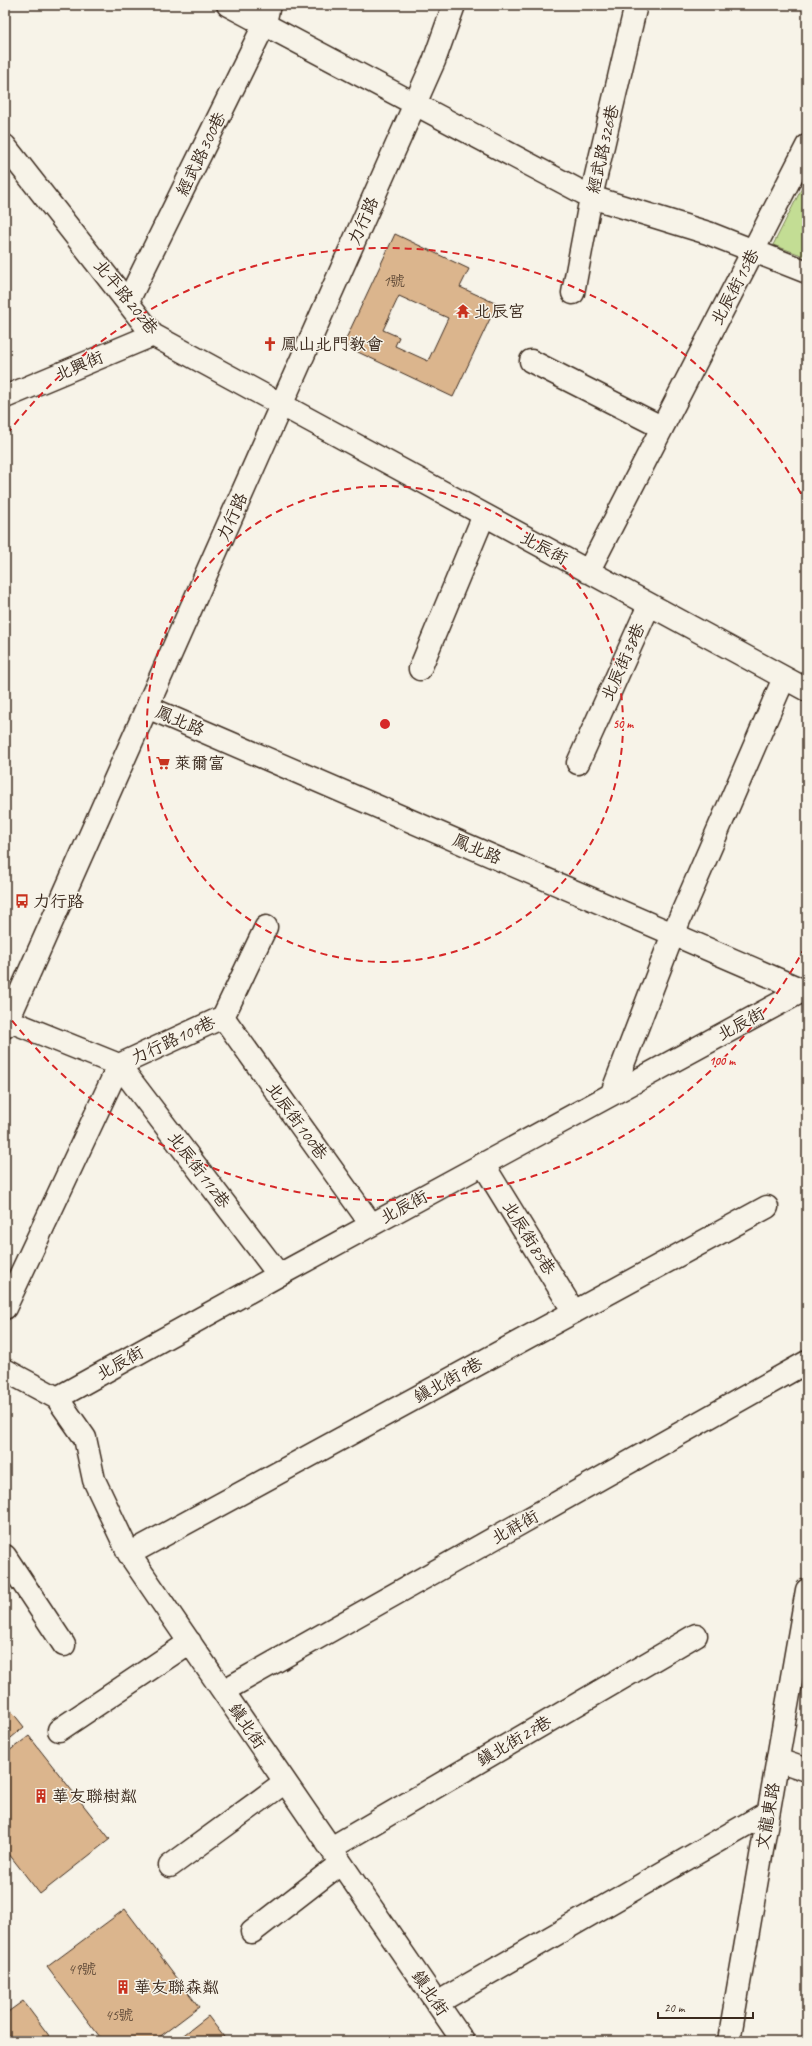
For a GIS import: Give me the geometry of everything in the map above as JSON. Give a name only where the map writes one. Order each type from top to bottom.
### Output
[{"type":"street","points":[[228,5],[267,14],[415,102],[591,197],[708,233],[807,272]]},
{"type":"street","name":"力行路","points":[[6,1022],[282,406],[434,61],[454,5]]},
{"type":"street","name":"經武路326巷","points":[[573,293],[591,197],[636,5]]},
{"type":"street","name":"經武路300巷","points":[[128,301],[267,14]]},
{"type":"street","name":"北平路202巷","points":[[5,146],[153,334],[282,406]]},
{"type":"street","name":"北辰街15巷","points":[[588,572],[661,427],[807,146]]},
{"type":"street","name":"北興街","points":[[5,397],[153,334]]},
{"type":"street","points":[[531,361],[661,427]]},
{"type":"street","name":"北辰街","points":[[282,406],[807,690]]},
{"type":"street","points":[[420,669],[484,515]]},
{"type":"street","name":"北辰街38巷","points":[[578,763],[649,605]]},
{"type":"street","points":[[612,1094],[673,934],[784,678]]},
{"type":"street","name":"鳳北路","points":[[147,707],[806,991]]},
{"type":"street","name":"力行路109巷","points":[[6,1022],[119,1065],[223,1017],[266,927]]},
{"type":"street","name":"北辰街","points":[[57,1398],[371,1224],[806,991]]},
{"type":"street","name":"北辰街100巷","points":[[223,1017],[371,1224]]},
{"type":"street","points":[[5,1308],[119,1065]]},
{"type":"street","name":"北辰街112巷","points":[[119,1065],[279,1275]]},
{"type":"street","name":"北辰街85巷","points":[[483,1164],[574,1312]]},
{"type":"street","name":"鎮北街9巷","points":[[129,1554],[766,1207]]},
{"type":"street","name":"北祥街","points":[[223,1691],[807,1362]]},
{"type":"street","points":[[5,1370],[57,1398]]},
{"type":"street","name":"鎮北街","points":[[57,1398],[85,1438],[94,1480],[129,1554],[463,2041]]},
{"type":"street","points":[[5,1556],[64,1645]]},
{"type":"street","name":"文龍東路","points":[[729,2041],[807,1590]]},
{"type":"street","name":"鎮北街27巷","points":[[252,1932],[336,1855],[696,1635]]},
{"type":"street","points":[[59,1730],[190,1642]]},
{"type":"street","points":[[778,1760],[807,1770]]},
{"type":"street","points":[[170,1866],[286,1782]]},
{"type":"street","points":[[437,2003],[768,1812]]},
{"type":"green space","points":[[807,178],[807,257],[773,245]]},
{"type":"building","name":"北辰宮","points":[[395,234],[469,269],[460,287],[497,304],[453,397],[343,345]],"holes":[[[399,296],[448,318],[428,361],[395,346],[399,337],[383,330]]]},
{"type":"building","points":[[5,1703],[24,1727],[5,1743]]},
{"type":"building","name":"華友聯樹粼","points":[[29,1736],[110,1839],[40,1894],[5,1849],[5,1754]]},
{"type":"building","name":"華友聯森粼","points":[[125,1909],[199,2007],[154,2041],[103,2041],[47,1967]]},
{"type":"building","points":[[23,2001],[53,2041],[5,2041],[5,2014]]},
{"type":"building","name":"華友聯森粼","points":[[208,2016],[227,2041],[176,2041]]},
{"type":"place","name":"北辰宮","points":[[463,311]]},
{"type":"place","name":"鳳山北門教會","points":[[270,344]]},
{"type":"place","name":"萊爾富","points":[[163,763]]},
{"type":"place","name":"力行路","points":[[22,901]]},
{"type":"place","name":"華友聯樹粼","points":[[41,1796]]},
{"type":"place","name":"華友聯森粼","points":[[123,1987]]}]
